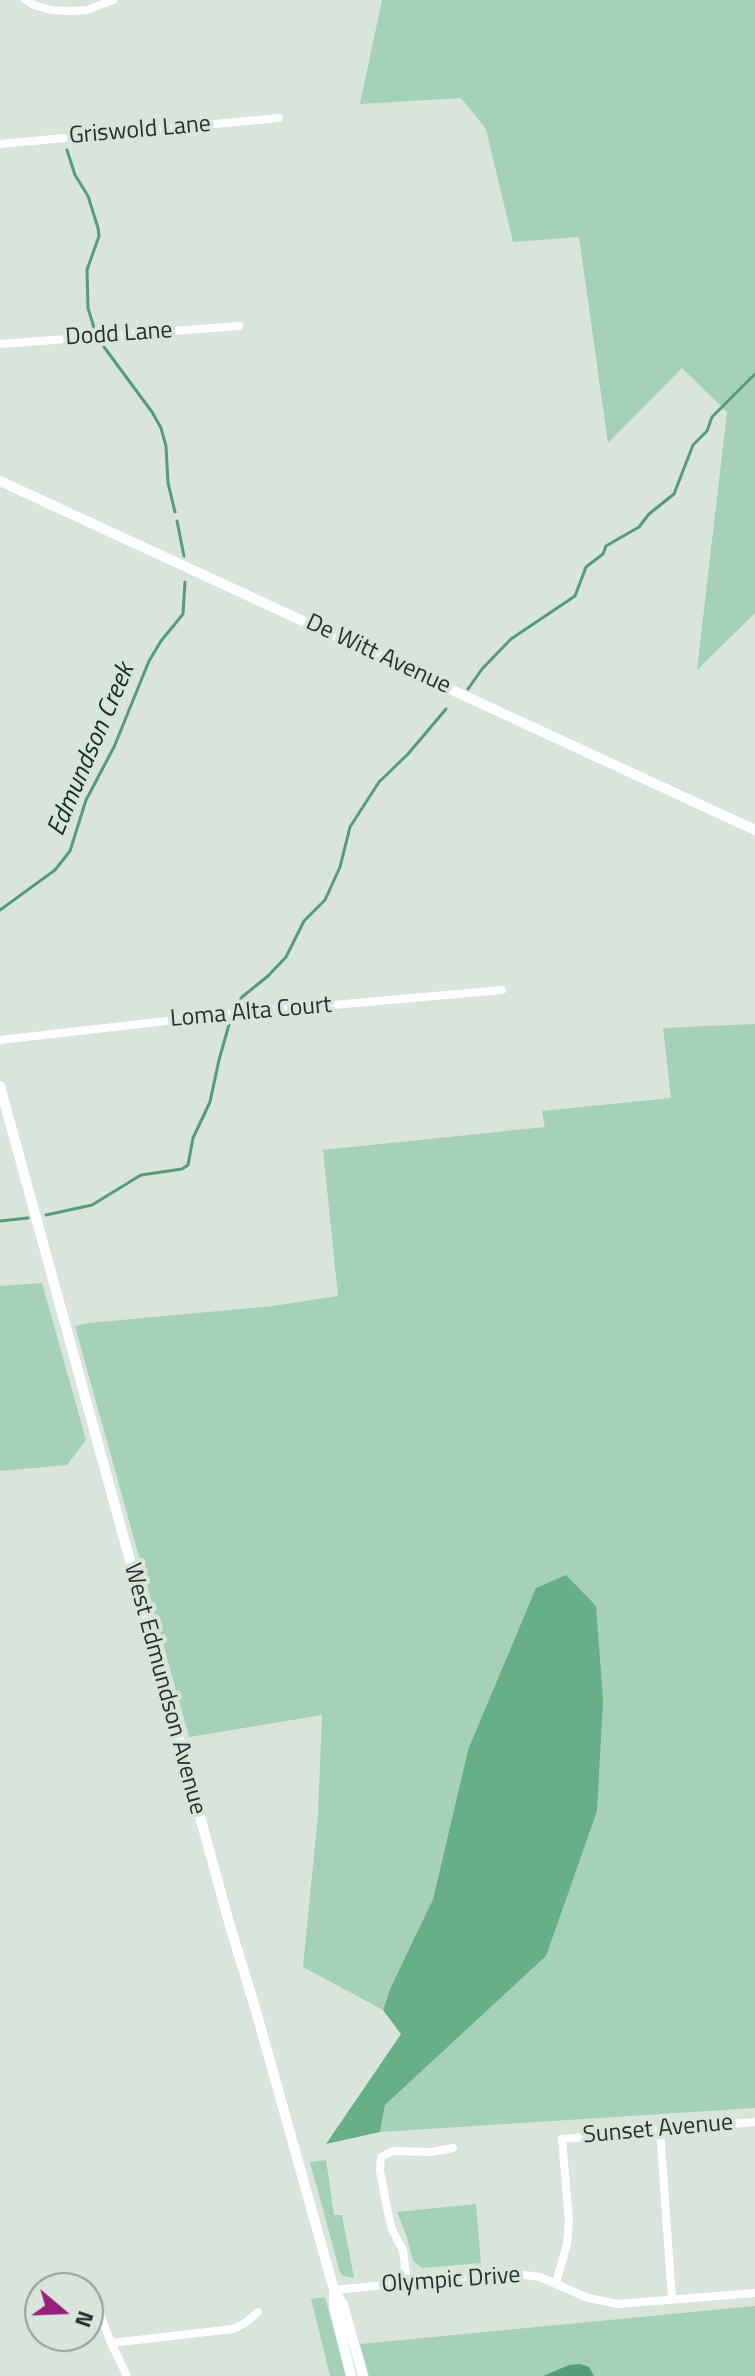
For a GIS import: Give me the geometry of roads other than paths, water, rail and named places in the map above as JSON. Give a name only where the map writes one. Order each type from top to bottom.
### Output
[{"type":"street","points":[[26,0],[51,10],[71,11],[87,10],[113,0]]},
{"type":"street","name":"Griswold Lane","points":[[0,144],[279,118]]},
{"type":"street","name":"Dodd Lane","points":[[0,344],[239,326]]},
{"type":"street","name":"De Witt Avenue","points":[[0,481],[755,830]]},
{"type":"street","name":"Loma Alta Court","points":[[0,1040],[210,1016],[502,990]]},
{"type":"street","name":"West Edmundson Avenue","points":[[0,1086],[213,1868],[334,2290],[343,2305],[363,2376]]},
{"type":"street","name":"Sunset Avenue","points":[[556,2283],[567,2244],[569,2222],[562,2139],[755,2122]]},
{"type":"street","points":[[660,2130],[672,2299]]},
{"type":"street","points":[[407,2282],[403,2250],[392,2230],[388,2213],[380,2171],[381,2157],[393,2151],[431,2152],[453,2148]]},
{"type":"street","name":"Olympic Drive","points":[[334,2290],[508,2273],[540,2277],[603,2302],[618,2304],[755,2293]]},
{"type":"street","name":"West Edmundson Avenue","points":[[334,2290],[334,2307],[351,2376]]},
{"type":"street","points":[[111,2343],[233,2329],[258,2312]]},
{"type":"street","points":[[104,2325],[127,2376]]},
{"type":"waterway","name":"Edmundson Creek","points":[[67,150],[75,175],[88,196],[98,228],[99,236],[87,270],[88,308],[95,331]]},
{"type":"waterway","name":"Edmundson Creek","points":[[104,347],[161,428],[175,512]]},
{"type":"waterway","points":[[468,689],[482,669],[511,639],[575,596],[586,567],[603,554],[606,546],[639,527],[649,514],[674,494],[693,445],[707,431],[712,417],[755,374]]},
{"type":"waterway","name":"Edmundson Creek","points":[[177,521],[184,556]]},
{"type":"waterway","name":"Edmundson Creek","points":[[0,910],[55,870],[70,851],[86,800],[114,747],[149,661],[183,614],[185,582]]},
{"type":"waterway","points":[[233,1010],[242,997],[286,957],[304,921],[325,900],[340,867],[350,827],[379,782],[408,754],[446,709]]},
{"type":"waterway","points":[[46,1215],[92,1205],[141,1175],[182,1169],[188,1165],[193,1138],[210,1102],[230,1021]]},
{"type":"waterway","points":[[0,1221],[28,1218]]}]
